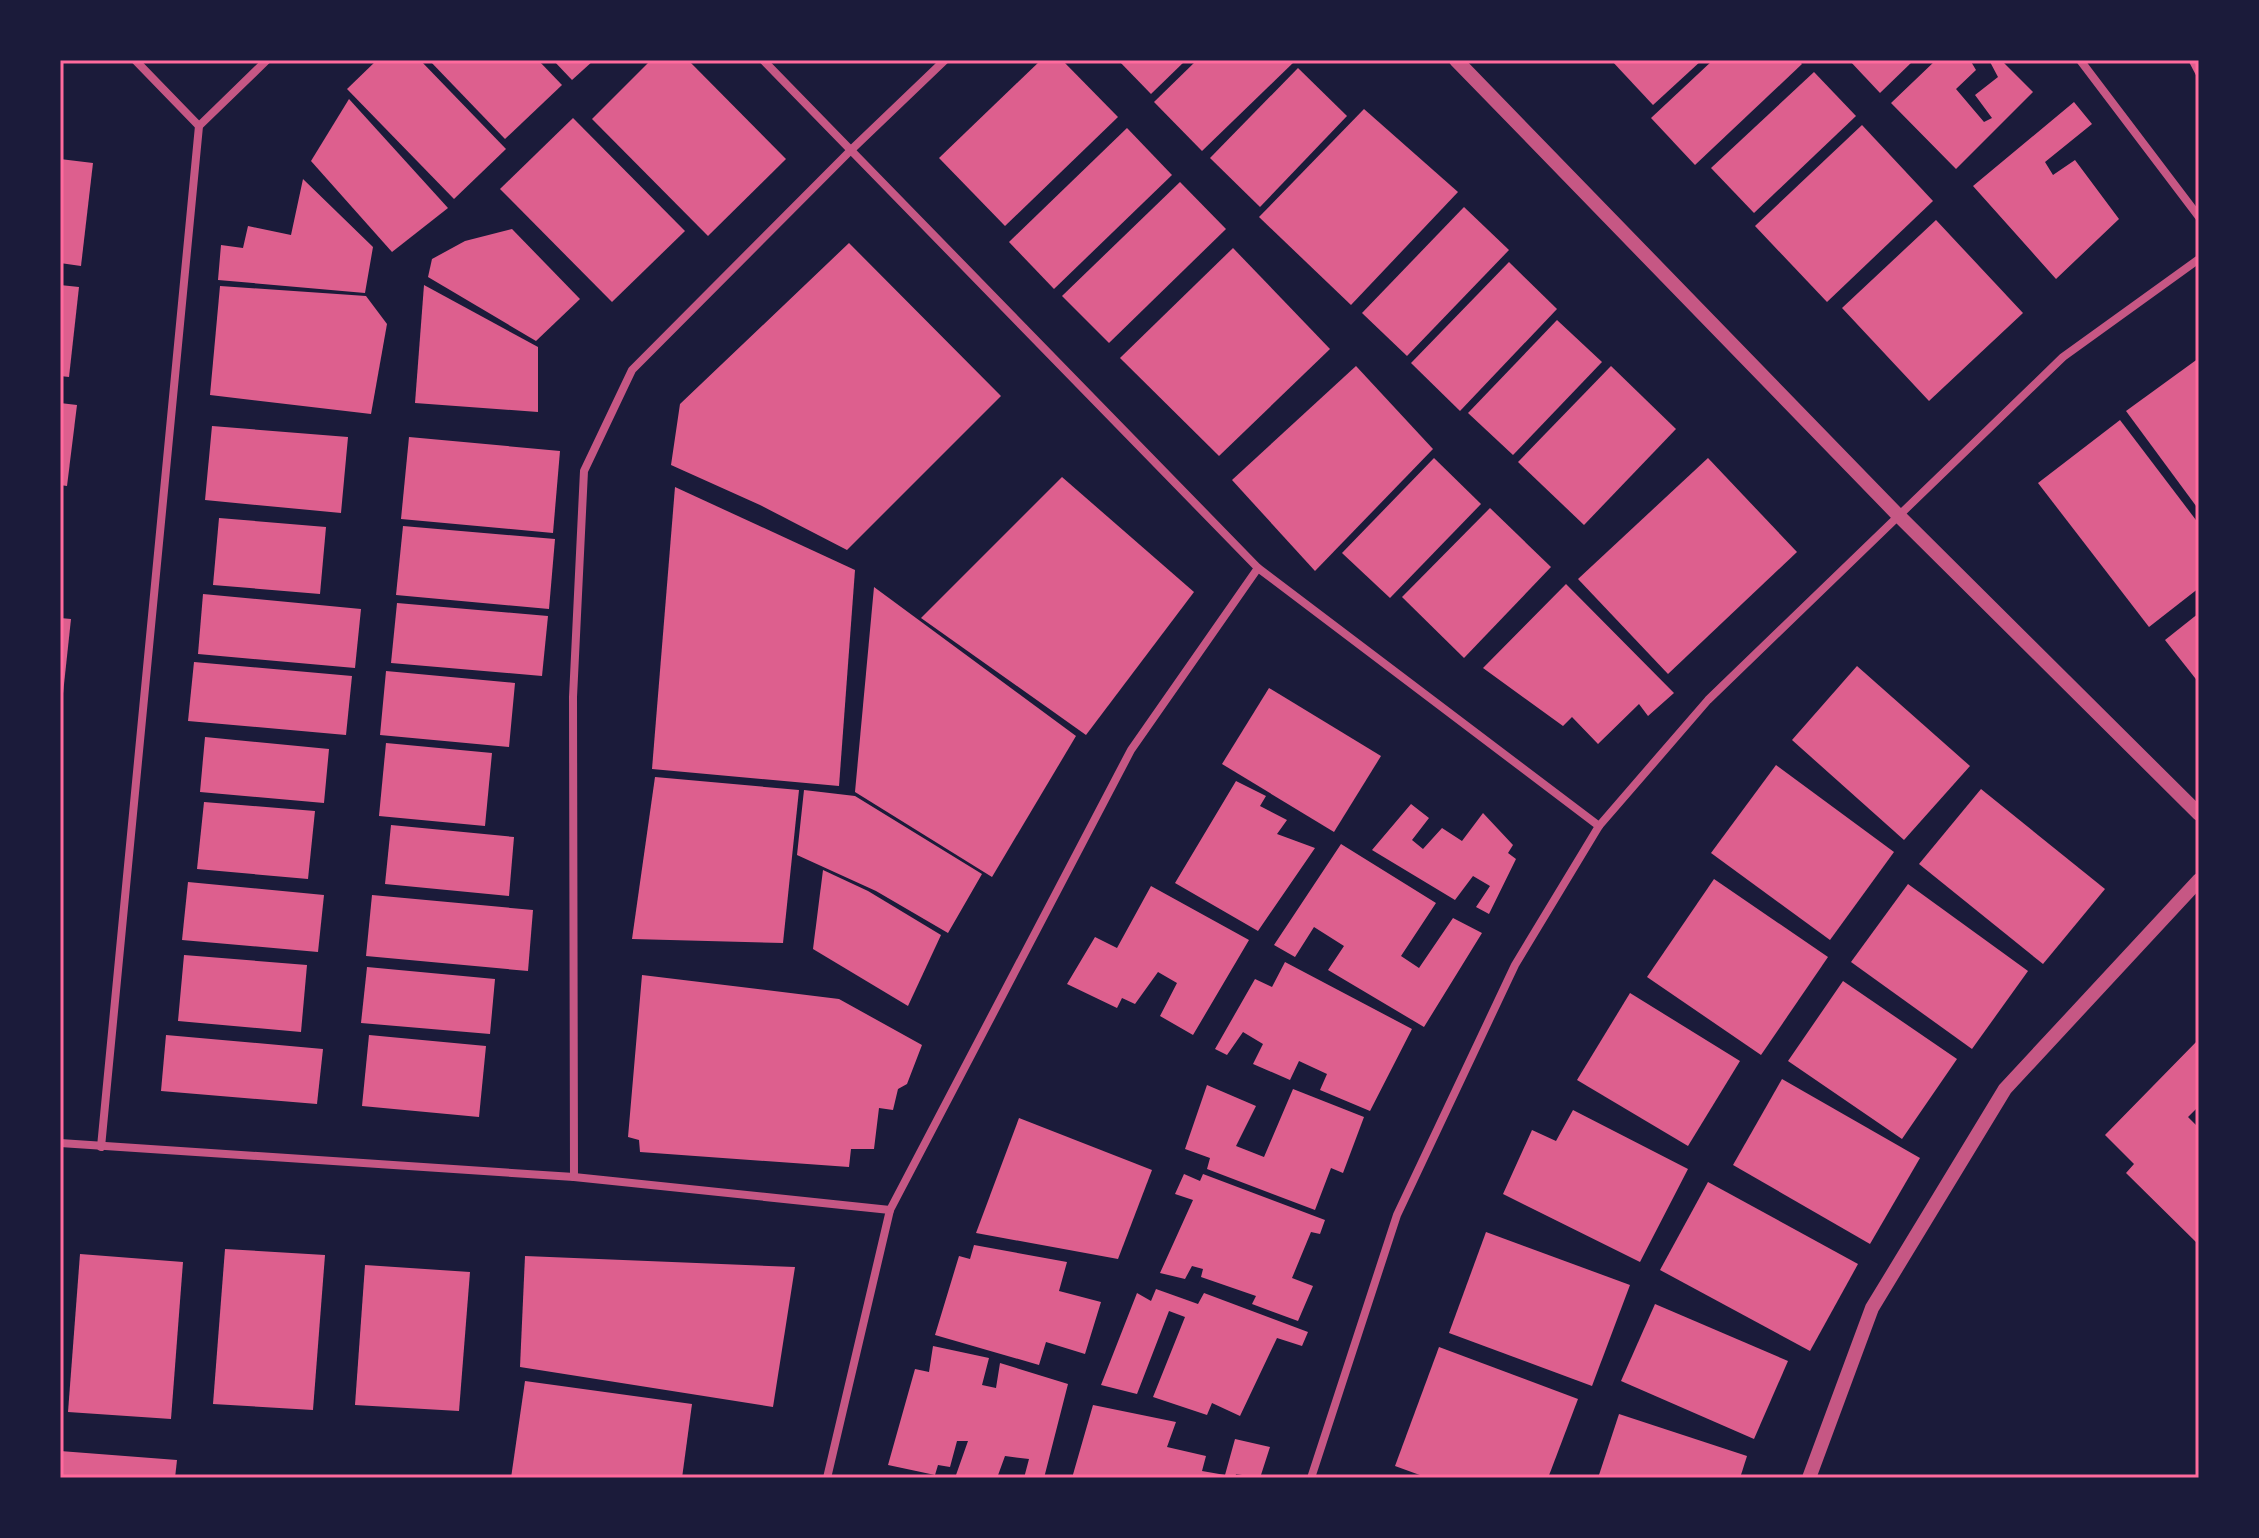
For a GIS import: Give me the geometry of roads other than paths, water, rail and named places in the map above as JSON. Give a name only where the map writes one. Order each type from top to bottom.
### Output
[{"type":"street","points":[[135,60],[199,126]]},
{"type":"street","points":[[101,1147],[199,126],[267,60]]},
{"type":"street","points":[[763,60],[1258,568],[1599,826]]},
{"type":"street","points":[[574,1177],[573,697],[584,471],[632,370],[945,60]]},
{"type":"street","points":[[1456,60],[1898,515],[2199,814]]},
{"type":"street","points":[[2080,60],[2199,217]]},
{"type":"street","points":[[1311,1478],[1397,1215],[1515,965],[1599,826],[1708,700],[2063,357],[2199,259]]},
{"type":"street","points":[[827,1478],[890,1210],[1131,750],[1258,568]]},
{"type":"street","points":[[1809,1478],[1872,1308],[2005,1089],[2199,880]]},
{"type":"street","points":[[60,1143],[574,1177],[890,1210]]}]
